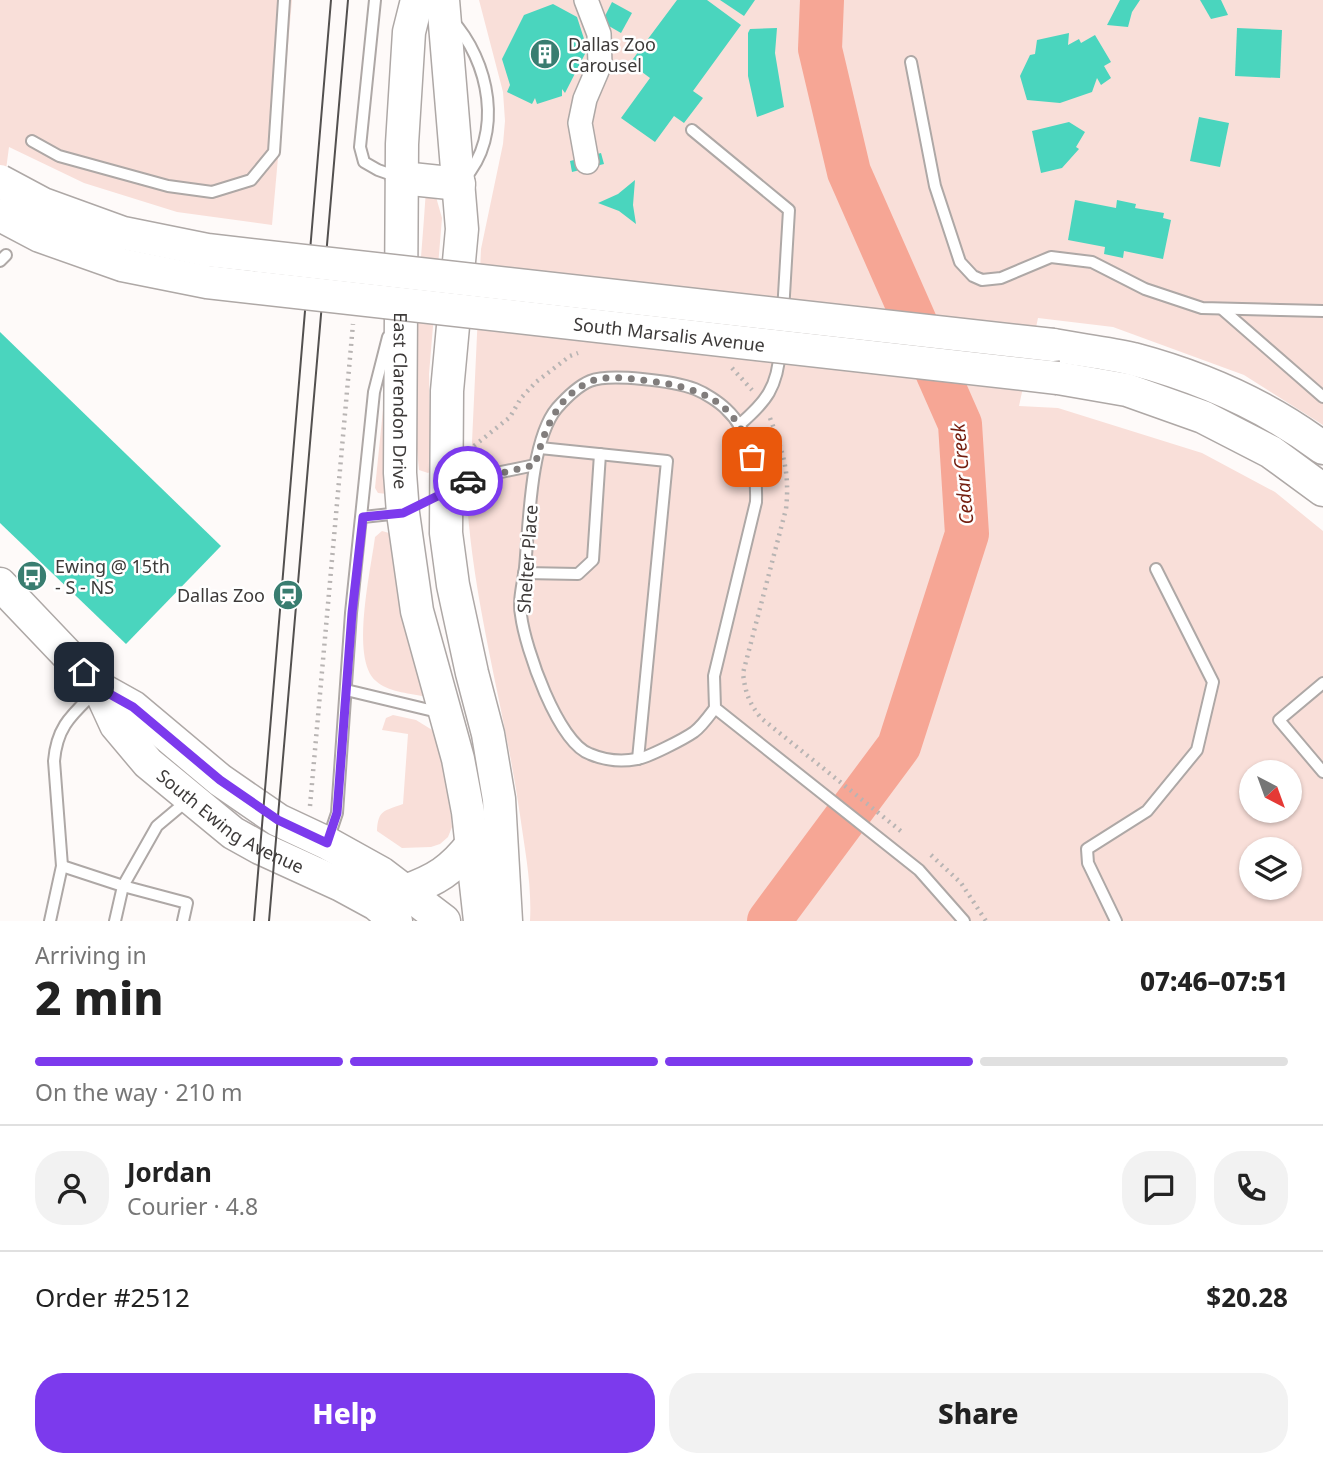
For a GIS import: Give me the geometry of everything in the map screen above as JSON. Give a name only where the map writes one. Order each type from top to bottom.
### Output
[{"type":"street","points":[[586,0],[599,34],[600,64],[585,99],[580,123],[587,162]]},
{"type":"street","name":"East Clarendon Drive","points":[[434,4],[409,32],[402,144],[399,424],[403,513],[417,611],[460,773],[472,844],[480,921]]},
{"type":"street","name":"East Clarendon Drive","points":[[434,4],[446,59],[462,229],[447,391],[446,533],[453,585],[488,734],[499,799],[506,921]]},
{"type":"street","points":[[402,178],[459,184]]},
{"type":"street","name":"South Marsalis Avenue","points":[[0,181],[43,204],[123,233],[207,250],[1053,345],[1132,359],[1215,386],[1292,425],[1323,449]]},
{"type":"street","name":"South Marsalis Avenue","points":[[0,215],[40,236],[122,265],[207,282],[1058,378],[1126,390],[1203,417],[1271,452],[1323,491]]},
{"type":"street","points":[[403,513],[446,491]]},
{"type":"street","name":"South Ewing Avenue","points":[[0,584],[99,688],[133,707],[220,780],[278,820],[396,921]]},
{"type":"street","name":"South Ewing Avenue","points":[[99,688],[116,725],[148,763],[233,832],[260,848],[322,858],[381,873],[444,921]]},
{"type":"street","points":[[405,891],[434,880],[457,864],[472,844]]},
{"type":"lane","points":[[32,141],[59,156],[167,186],[212,192],[251,180],[274,152],[284,0]]},
{"type":"lane","points":[[375,0],[360,147],[364,162],[402,178]]},
{"type":"lane","points":[[911,62],[935,186],[960,262],[973,276],[982,279],[1001,278],[1051,257],[1092,262],[1145,289],[1202,308],[1323,312]]},
{"type":"lane","points":[[692,130],[789,210],[782,326]]},
{"type":"lane","points":[[322,858],[337,813],[354,587],[374,392],[401,286]]},
{"type":"lane","points":[[1222,309],[1323,397]]},
{"type":"lane","points":[[739,425],[763,405],[773,385],[781,338]]},
{"type":"lane","name":"Shelter Place","points":[[621,377],[696,389],[726,409],[739,425],[747,441],[757,479],[756,502],[714,676],[715,708],[696,731],[638,759],[604,760],[585,753],[569,740],[538,679],[520,614],[535,465],[546,428],[555,410],[571,394],[590,381],[621,377]]},
{"type":"lane","points":[[540,449],[667,461],[638,759]]},
{"type":"lane","points":[[524,573],[578,574],[593,560],[600,454]]},
{"type":"lane","points":[[446,491],[477,477],[535,465]]},
{"type":"lane","points":[[363,517],[403,513]]},
{"type":"lane","points":[[1116,921],[1088,863],[1087,849],[1147,811],[1197,750],[1213,682],[1156,569]]},
{"type":"lane","points":[[1323,683],[1279,720],[1323,772]]},
{"type":"lane","points":[[50,921],[62,866],[55,747],[59,732],[99,688]]},
{"type":"lane","points":[[346,690],[446,714]]},
{"type":"lane","points":[[715,708],[919,870],[964,921]]},
{"type":"lane","points":[[115,921],[123,886],[158,826],[189,798]]},
{"type":"lane","points":[[62,866],[187,904],[183,921]]},
{"type":"path","points":[[310,806],[354,315]]},
{"type":"path","points":[[470,449],[510,417],[521,398],[536,382],[570,356],[582,351]]},
{"type":"path","points":[[724,364],[734,369],[763,405],[785,458],[789,484],[786,509],[743,673],[744,690],[751,705],[768,723],[905,834]]},
{"type":"path","points":[[926,851],[947,868],[986,921]]},
{"type":"shaded area","points":[[0,0],[292,0],[272,225],[177,212],[84,183],[9,147],[0,215]]},
{"type":"shaded area","points":[[479,0],[1323,0],[1323,425],[1244,375],[1113,327],[1038,318],[1019,406],[1058,408],[1202,453],[1275,492],[1323,531],[1323,921],[530,921],[529,881],[520,815],[476,580],[467,501],[474,490],[472,442],[481,249],[503,144],[503,92]]},
{"type":"shaded area","points":[[426,190],[436,197],[442,218],[429,374],[431,471],[428,473],[419,470],[415,400],[416,330]]},
{"type":"shaded area","points":[[384,400],[387,494],[378,493],[375,488]]},
{"type":"shaded area","points":[[382,531],[396,535],[426,693],[422,696],[398,692],[381,685],[368,670],[364,654],[367,591],[375,537]]},
{"type":"shaded area","points":[[393,715],[416,720],[437,733],[446,767],[452,827],[448,837],[431,847],[402,848],[377,831],[383,812],[403,804],[408,734],[382,730],[386,718]]},
{"type":"building","points":[[677,0],[707,0],[741,25],[693,91],[703,98],[684,123],[674,116],[655,142],[621,118],[650,78],[630,63]]},
{"type":"building","points":[[720,0],[755,0],[744,16]]},
{"type":"building","points":[[1120,0],[1140,0],[1132,12],[1128,27],[1107,25]]},
{"type":"building","points":[[1200,0],[1221,0],[1228,15],[1211,19]]},
{"type":"building","points":[[612,2],[632,13],[621,33],[602,22]]},
{"type":"building","name":"Dallas Zoo Carousel","points":[[553,4],[577,17],[586,45],[582,48],[587,50],[565,93],[562,89],[562,96],[537,104],[535,98],[532,104],[507,92],[510,85],[502,59],[524,15]]},
{"type":"building","points":[[777,28],[775,53],[784,107],[757,117],[748,76],[748,33],[750,29]]},
{"type":"building","points":[[1237,28],[1282,30],[1280,78],[1235,76]]},
{"type":"building","points":[[1069,33],[1068,45],[1079,39],[1081,43],[1095,35],[1111,62],[1104,66],[1111,78],[1101,85],[1097,78],[1092,92],[1060,103],[1027,100],[1020,76],[1030,55],[1035,54],[1037,40]]},
{"type":"building","points":[[1199,117],[1229,123],[1220,167],[1190,161]]},
{"type":"building","points":[[1069,122],[1085,132],[1076,147],[1079,149],[1062,168],[1041,173],[1032,131]]},
{"type":"building","points":[[601,153],[604,164],[572,172],[570,161]]},
{"type":"building","points":[[635,180],[633,205],[636,224],[619,211],[598,203],[618,194]]},
{"type":"building","points":[[1075,200],[1116,208],[1117,200],[1136,204],[1135,208],[1164,213],[1163,218],[1171,220],[1163,259],[1124,251],[1123,258],[1104,254],[1105,247],[1068,240]]},
{"type":"building","points":[[0,332],[221,546],[126,644],[0,523]]},
{"type":"waterway","name":"Cedar Creek","points":[[769,921],[899,746],[967,534],[960,424],[849,172],[820,49],[822,0]]},
{"type":"tram line","points":[[254,921],[331,0]]},
{"type":"tram line","points":[[269,921],[348,0]]},
{"type":"way so far","points":[[468,481],[535,465],[546,428],[555,410],[571,394],[590,381],[621,377],[696,389],[726,409],[739,425],[752,457]]},
{"type":"place","name":"Dallas Zoo Carousel","points":[[545,54]]},
{"type":"place","name":"Ewing @ 15th - S - NS","points":[[32,576]]},
{"type":"place","name":"Dallas Zoo","points":[[288,595]]},
{"type":"route","points":[[84,672],[99,688],[133,707],[220,780],[278,820],[327,843],[337,813],[352,613],[363,517],[403,513],[468,481]]}]
